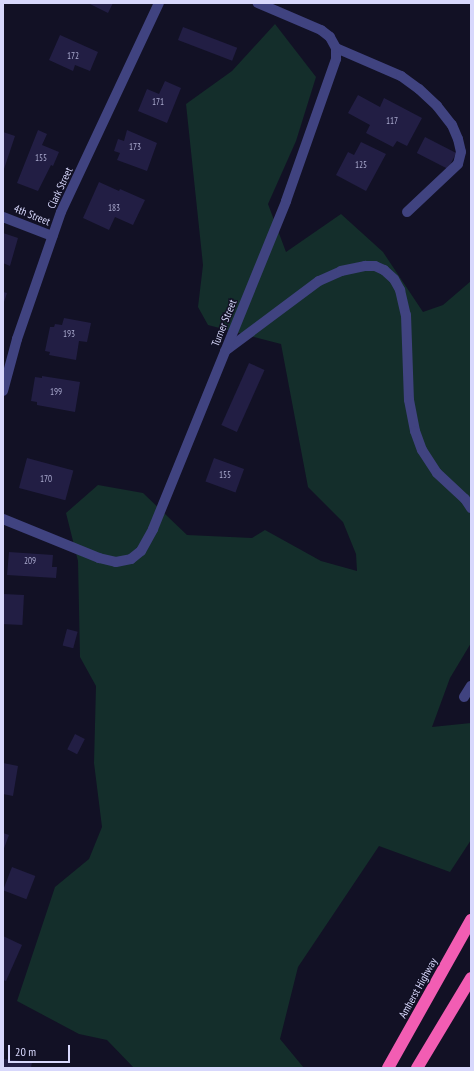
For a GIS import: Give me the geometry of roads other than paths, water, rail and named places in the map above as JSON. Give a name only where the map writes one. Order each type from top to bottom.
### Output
[{"type":"highway","name":"Amherst Highway","points":[[388,1068],[471,920]]},
{"type":"highway","points":[[417,1068],[471,978]]},
{"type":"street","name":"Clark Street","points":[[3,391],[17,339],[61,212],[159,3]]},
{"type":"street","points":[[258,3],[321,30],[330,37],[336,48],[401,76],[419,89],[437,106],[452,125],[458,139],[461,152],[458,164],[407,212]]},
{"type":"street","name":"Turner Street","points":[[3,519],[99,558],[116,562],[131,559],[141,551],[153,529],[288,194],[336,59],[336,48]]},
{"type":"street","name":"4th Street","points":[[3,217],[52,236]]},
{"type":"street","points":[[225,351],[319,281],[341,271],[365,266],[375,266],[384,270],[394,278],[400,290],[406,315],[409,400],[415,431],[422,450],[437,473],[465,499],[471,508]]},
{"type":"street","points":[[464,697],[471,686]]}]
